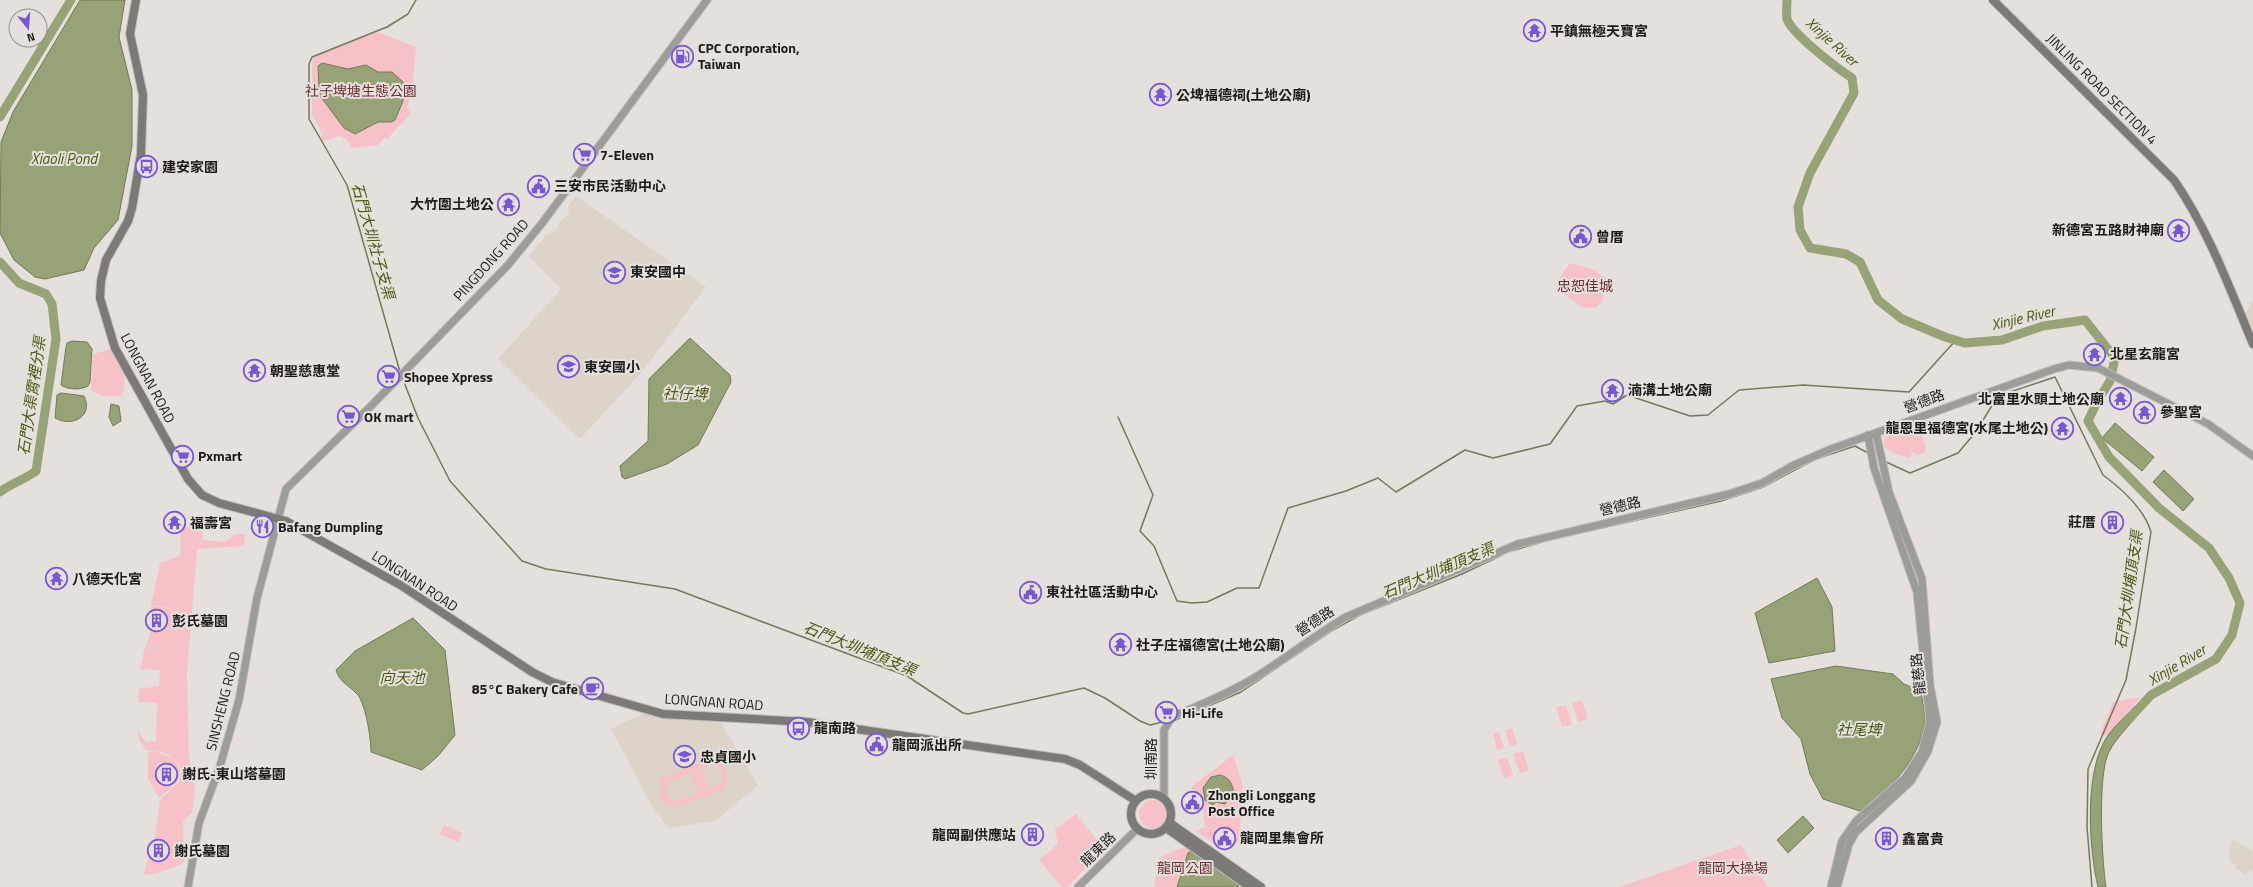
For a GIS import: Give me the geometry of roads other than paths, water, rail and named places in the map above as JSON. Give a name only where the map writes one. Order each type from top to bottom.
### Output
[{"type":"main road","name":"LONGNAN ROAD","points":[[136,0],[130,34],[143,95],[141,154],[136,189],[128,221],[104,269],[100,298],[102,310],[115,348],[192,484],[202,495],[219,503],[286,521],[364,564],[552,682],[663,714],[774,719],[829,725],[939,743],[1065,759],[1080,765],[1136,801]]},
{"type":"main road","name":"JINLING ROAD SECTION 4","points":[[1993,0],[2174,180],[2187,200],[2253,344]]},
{"type":"main road","points":[[1157,794],[1164,798],[1171,810],[1168,826],[1156,835],[1147,835],[1137,829],[1133,824],[1131,812],[1136,801],[1145,795],[1157,794]]},
{"type":"main road","points":[[1168,826],[1250,887]]},
{"type":"main road","points":[[1168,826],[1261,887]]},
{"type":"street","name":"PINGDONG ROAD","points":[[278,519],[286,488],[400,375],[518,253],[707,0]]},
{"type":"street","name":"營德路","points":[[1168,721],[1172,717],[1224,694],[1257,676],[1321,631],[1346,617],[1460,570],[1500,551],[1548,536],[1735,492],[1762,483],[1815,456],[1868,435],[2069,365],[2098,368],[2208,424],[2253,456]]},
{"type":"street","name":"龍慈路","points":[[1831,887],[1849,844],[1856,832],[1912,781],[1928,751],[1937,722],[1930,685],[1922,579],[1888,492],[1876,432]]},
{"type":"street","name":"龍慈路","points":[[1837,887],[1837,874],[1842,841],[1856,821],[1906,778],[1922,752],[1930,723],[1917,592],[1874,468],[1868,435]]},
{"type":"street","name":"SINSHENG ROAD","points":[[188,887],[199,823],[220,766],[239,700],[258,598],[278,519]]},
{"type":"street","name":"圳南路","points":[[1164,798],[1164,730],[1168,721]]},
{"type":"street","name":"龍東路","points":[[1078,887],[1137,829]]},
{"type":"water","name":"Xiaoli Pond","points":[[80,0],[125,0],[119,37],[132,90],[132,146],[118,220],[94,248],[84,270],[45,279],[35,277],[14,260],[0,233],[1,142],[13,112]]},
{"type":"water","points":[[322,63],[348,69],[366,65],[378,72],[392,72],[403,82],[403,101],[395,120],[391,122],[378,122],[355,134],[344,128],[321,97],[319,90],[318,66]]},
{"type":"water","name":"社仔埤","points":[[690,338],[730,375],[731,382],[698,445],[667,464],[625,479],[622,477],[620,466],[648,441],[649,379]]},
{"type":"water","points":[[72,341],[87,342],[92,349],[90,382],[88,386],[82,388],[71,389],[61,385],[67,343]]},
{"type":"water","points":[[61,393],[84,396],[86,409],[80,418],[68,422],[55,418],[57,395]]},
{"type":"water","points":[[111,404],[119,406],[121,421],[113,426],[109,417]]},
{"type":"water","points":[[2115,423],[2154,457],[2142,471],[2102,438]]},
{"type":"water","points":[[2164,470],[2194,499],[2183,511],[2153,482]]},
{"type":"water","points":[[1817,578],[1832,607],[1835,651],[1769,663],[1755,613]]},
{"type":"water","name":"向天池","points":[[413,618],[445,650],[455,735],[438,756],[422,770],[371,752],[368,723],[361,700],[358,695],[340,678],[336,670],[355,651]]},
{"type":"water","name":"社尾埤","points":[[1836,666],[1893,674],[1904,684],[1921,691],[1924,708],[1925,724],[1922,737],[1909,762],[1901,774],[1881,795],[1860,811],[1823,799],[1810,774],[1801,739],[1782,718],[1771,679]]},
{"type":"water","points":[[2135,706],[2139,713],[2115,742],[2105,763],[2102,818],[2103,858],[2106,887],[2098,887],[2092,854],[2090,814],[2093,776],[2097,759],[2106,739],[2113,729]]},
{"type":"water","points":[[1220,775],[1230,782],[1233,788],[1233,794],[1225,804],[1216,802],[1213,805],[1205,800],[1203,788],[1211,777]]},
{"type":"water","points":[[1803,816],[1814,828],[1788,853],[1777,840]]},
{"type":"water","points":[[1193,850],[1239,885],[1238,887],[1177,887],[1188,853]]},
{"type":"waterway","name":"石門大渠霄裡分渠","points":[[0,117],[71,0]]},
{"type":"waterway","name":"石門大圳社子支渠","points":[[400,372],[347,185],[309,119],[309,64],[312,57],[387,27],[408,14],[416,0]]},
{"type":"waterway","name":"Xinjie River","points":[[1787,0],[1787,19],[1791,25],[1806,42],[1852,78],[1854,93],[1810,173],[1798,207],[1800,230],[1810,248],[1846,254],[1860,262],[1878,300],[1902,319],[1945,337],[1965,343],[2002,340],[2043,326],[2085,320],[2115,358],[2110,381],[2097,402],[2088,421],[2109,457],[2159,508],[2209,548],[2229,578],[2240,603],[2232,635],[2216,659],[2151,695],[2129,719]]},
{"type":"waterway","name":"石門大渠霄裡分渠","points":[[0,262],[19,283],[46,294],[52,304],[56,339],[36,471],[0,492]]},
{"type":"waterway","name":"石門大圳埔頂支渠","points":[[1118,417],[1153,495],[1140,531],[1154,546],[1177,601],[1192,603],[1207,602],[1237,588],[1259,588],[1288,508],[1346,491],[1378,478],[1396,492],[1465,450],[1493,458],[1550,444],[1577,406],[1605,401],[1613,404],[1627,395],[1690,416],[1708,415],[1739,390],[1803,385],[1909,392],[1956,340]]},
{"type":"waterway","name":"石門大圳埔頂支渠","points":[[402,377],[418,418],[450,481],[522,561],[546,569],[675,589],[907,676],[963,713],[968,714],[1084,688],[1105,698],[1140,721],[1150,725],[1167,721]]},
{"type":"waterway","name":"石門大圳埔頂支渠","points":[[1884,461],[1910,473],[1958,453],[1975,433],[1998,396],[2055,377],[2103,475],[2118,486],[2132,500],[2148,523],[2151,532],[2126,680],[2088,769],[2087,827],[2092,887]]},
{"type":"waterway","name":"石門大圳埔頂支渠","points":[[1816,459],[1855,446],[1868,453]]},
{"type":"waterway","name":"石門大圳埔頂支渠","points":[[1557,538],[1721,501],[1763,487],[1810,462]]},
{"type":"waterway","name":"石門大圳埔頂支渠","points":[[1511,551],[1542,542]]},
{"type":"waterway","name":"石門大圳埔頂支渠","points":[[1173,721],[1241,692],[1333,630],[1360,615],[1462,574],[1502,555]]},
{"type":"place","name":"平鎮無極天寶宮","points":[[1534,31]]},
{"type":"place","name":"CPC Corporation, Taiwan","points":[[683,56]]},
{"type":"place","name":"公埤福德祠(土地公廟)","points":[[1161,95]]},
{"type":"place","name":"7-Eleven","points":[[585,155]]},
{"type":"place","name":"建安家園","points":[[147,167]]},
{"type":"place","name":"三安市民活動中心","points":[[538,186]]},
{"type":"place","name":"大竹圍土地公","points":[[509,204]]},
{"type":"place","name":"新德宮五路財神廟","points":[[2179,230]]},
{"type":"place","name":"曾厝","points":[[1581,237]]},
{"type":"place","name":"東安國中","points":[[614,272]]},
{"type":"place","name":"北星玄龍宮","points":[[2094,354]]},
{"type":"place","name":"東安國小","points":[[569,367]]},
{"type":"place","name":"朝聖慈惠堂","points":[[254,371]]},
{"type":"place","name":"Shopee Xpress","points":[[389,377]]},
{"type":"place","name":"湳溝土地公廟","points":[[1613,390]]},
{"type":"place","name":"北富里水頭土地公廟","points":[[2120,399]]},
{"type":"place","name":"參聖宮","points":[[2145,412]]},
{"type":"place","name":"OK mart","points":[[348,417]]},
{"type":"place","name":"龍恩里福德宮(水尾土地公)","points":[[2063,428]]},
{"type":"place","name":"Pxmart","points":[[182,456]]},
{"type":"place","name":"莊厝","points":[[2112,522]]},
{"type":"place","name":"福壽宮","points":[[175,523]]},
{"type":"place","name":"Bafang Dumpling","points":[[263,527]]},
{"type":"place","name":"八德天化宮","points":[[56,579]]},
{"type":"place","name":"東社社區活動中心","points":[[1030,592]]},
{"type":"place","name":"彭氏墓園","points":[[156,621]]},
{"type":"place","name":"社子庄福德宮(土地公廟)","points":[[1121,645]]},
{"type":"place","name":"85°C Bakery Cafe","points":[[593,689]]},
{"type":"place","name":"Hi-Life","points":[[1166,713]]},
{"type":"place","name":"龍南路","points":[[799,728]]},
{"type":"place","name":"龍岡派出所","points":[[877,745]]},
{"type":"place","name":"忠貞國小","points":[[684,757]]},
{"type":"place","name":"謝氏-東山塔墓園","points":[[166,774]]},
{"type":"place","name":"Zhongli Longgang Post Office","points":[[1193,803]]},
{"type":"place","name":"龍岡副供應站","points":[[1032,835]]},
{"type":"place","name":"龍岡里集會所","points":[[1225,838]]},
{"type":"place","name":"鑫富貴","points":[[1887,839]]},
{"type":"place","name":"謝氏墓園","points":[[158,851]]},
{"type":"park label","name":"社子埤塘生態公園","points":[[361,91]]},
{"type":"park label","name":"忠恕佳城","points":[[1585,286]]},
{"type":"park label","name":"龍岡公園","points":[[1185,868]]},
{"type":"park label","name":"龍岡大操場","points":[[1733,868]]}]
